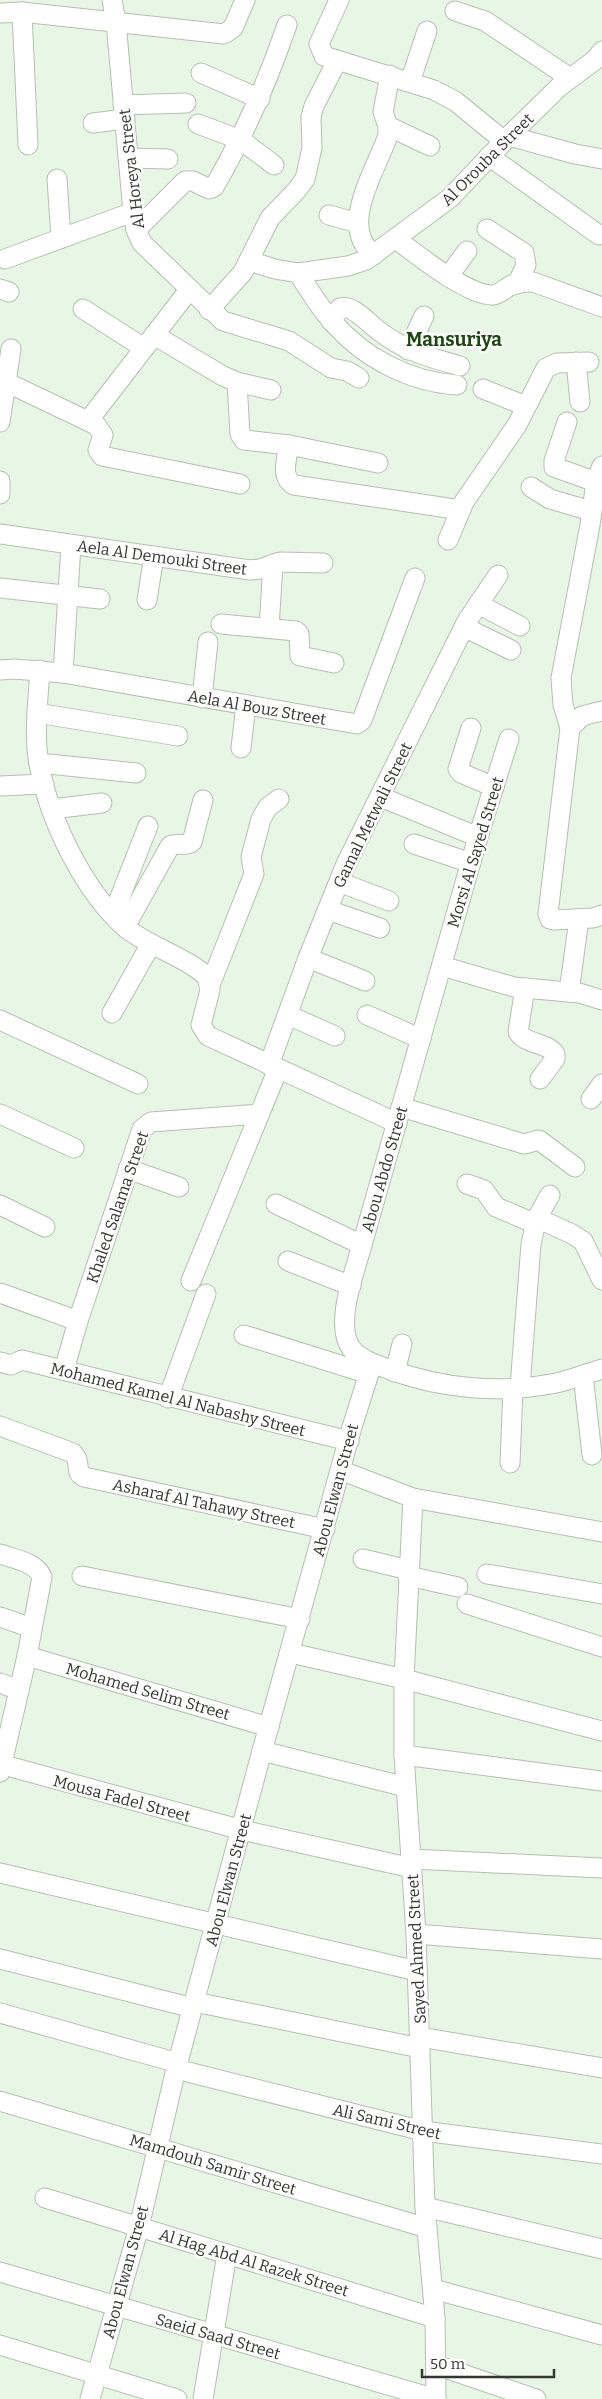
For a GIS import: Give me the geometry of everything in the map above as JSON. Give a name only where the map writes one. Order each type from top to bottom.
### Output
[{"type":"street","name":"Al Horeya Street","points":[[112,0],[116,22],[135,221],[142,243],[222,322],[289,341],[331,368],[347,371],[359,378]]},
{"type":"street","points":[[0,13],[22,12],[224,34],[233,28],[245,0]]},
{"type":"street","points":[[339,0],[319,44],[324,56],[434,90],[455,101],[506,138],[602,159]]},
{"type":"street","points":[[455,11],[485,21],[570,78]]},
{"type":"street","points":[[22,12],[28,145]]},
{"type":"street","points":[[5,259],[61,238],[135,221],[185,181],[193,181],[209,189],[214,187],[241,140],[260,99],[287,25]]},
{"type":"street","points":[[410,82],[427,31]]},
{"type":"street","name":"Al Orouba Street","points":[[249,261],[275,269],[298,273],[348,266],[366,260],[450,198],[506,138],[570,78],[595,60],[602,51]]},
{"type":"street","points":[[209,310],[243,272],[270,218],[296,191],[304,179],[312,148],[311,117],[314,106],[337,61]]},
{"type":"street","points":[[201,73],[260,99]]},
{"type":"street","points":[[374,255],[365,249],[360,240],[358,223],[360,204],[385,143],[388,126],[383,112],[390,75]]},
{"type":"street","points":[[93,123],[124,112],[186,103]]},
{"type":"street","points":[[198,124],[241,140],[274,165]]},
{"type":"street","points":[[388,126],[430,146]]},
{"type":"street","points":[[489,156],[598,235]]},
{"type":"street","points":[[128,158],[168,159]]},
{"type":"street","points":[[57,179],[61,238]]},
{"type":"street","points":[[329,215],[358,223]]},
{"type":"street","points":[[487,229],[524,253],[526,265],[517,284]]},
{"type":"street","points":[[396,239],[448,277],[492,295],[517,284],[533,282],[602,307]]},
{"type":"street","points":[[448,277],[466,251]]},
{"type":"street","points":[[298,273],[331,321],[360,347],[391,367],[434,384],[457,385]]},
{"type":"street","points":[[88,421],[189,290]]},
{"type":"street","points":[[331,321],[340,308],[349,308],[408,350],[460,366]]},
{"type":"street","points":[[83,309],[149,342],[237,382],[271,390]]},
{"type":"street","points":[[408,350],[424,316]]},
{"type":"street","points":[[0,422],[11,349]]},
{"type":"street","points":[[448,540],[461,510],[476,484],[500,452],[546,368],[557,363],[583,362],[580,402]]},
{"type":"street","points":[[6,382],[96,425],[103,435],[98,450],[102,456],[240,484]]},
{"type":"street","points":[[237,382],[242,437],[247,441],[289,445],[378,463]]},
{"type":"street","points":[[483,390],[526,406]]},
{"type":"street","points":[[567,422],[554,461],[554,467],[599,474],[561,678],[563,705],[570,728],[548,912],[549,918],[552,920],[579,919],[602,915]]},
{"type":"street","points":[[289,445],[285,476],[288,482],[294,485],[461,510]]},
{"type":"street","points":[[0,480],[0,494]]},
{"type":"street","points":[[531,487],[550,499],[591,511]]},
{"type":"street","name":"Aela Al Demouki Street","points":[[0,534],[250,570],[292,561],[323,563]]},
{"type":"street","points":[[63,673],[71,545]]},
{"type":"street","points":[[148,600],[154,556]]},
{"type":"street","points":[[269,628],[273,564]]},
{"type":"street","name":"Gamal Metwali Street","points":[[191,1281],[260,1114],[288,1015],[308,958],[339,882],[464,627],[498,575]]},
{"type":"street","name":"Aela Al Bouz Street","points":[[0,670],[40,670],[63,673],[354,725],[359,723],[416,578]]},
{"type":"street","points":[[0,588],[100,599]]},
{"type":"street","points":[[478,604],[520,626]]},
{"type":"street","points":[[221,624],[296,631],[299,634],[301,657],[334,663]]},
{"type":"street","points":[[464,627],[510,650]]},
{"type":"street","points":[[202,698],[208,642]]},
{"type":"street","points":[[40,670],[37,713],[39,763],[58,831],[86,878],[119,921],[151,944],[204,974],[210,985]]},
{"type":"street","points":[[241,748],[246,705]]},
{"type":"street","points":[[570,728],[582,716],[602,711]]},
{"type":"street","points":[[37,713],[178,736]]},
{"type":"street","points":[[471,728],[458,769],[494,787]]},
{"type":"street","name":"Morsi Al Sayed Street","points":[[442,966],[478,837],[509,739]]},
{"type":"street","points":[[39,763],[136,773]]},
{"type":"street","points":[[0,786],[44,784]]},
{"type":"street","points":[[380,797],[478,837]]},
{"type":"street","points":[[279,799],[268,807],[262,815],[251,856],[254,874],[210,985],[201,1025],[204,1031],[213,1040],[273,1067],[399,1115],[524,1144],[539,1140],[575,1166]]},
{"type":"street","points":[[119,921],[170,846],[174,844],[188,845],[192,842],[203,800]]},
{"type":"street","points":[[52,809],[102,803]]},
{"type":"street","points":[[119,921],[148,826]]},
{"type":"street","points":[[414,844],[471,863]]},
{"type":"street","points":[[339,882],[389,901]]},
{"type":"street","points":[[328,910],[380,928]]},
{"type":"street","points":[[569,992],[579,919]]},
{"type":"street","points":[[112,1013],[151,944]]},
{"type":"street","points":[[308,958],[365,982]]},
{"type":"street","points":[[442,966],[525,988],[579,992],[602,1000]]},
{"type":"street","name":"Abou Abdo Street","points":[[371,1369],[351,1348],[346,1334],[344,1312],[442,966]]},
{"type":"street","points":[[525,988],[518,1032],[522,1038],[551,1049],[556,1054],[540,1078]]},
{"type":"street","points":[[288,1015],[335,1036]]},
{"type":"street","points":[[367,1015],[421,1039]]},
{"type":"street","points":[[0,1020],[138,1084]]},
{"type":"street","points":[[0,1114],[74,1148]]},
{"type":"street","name":"Khaled Salama Street","points":[[64,1370],[78,1321],[142,1129],[151,1122],[260,1114]]},
{"type":"street","points":[[128,1168],[179,1187]]},
{"type":"street","points":[[466,1184],[484,1190],[496,1207],[572,1234],[583,1241],[602,1280]]},
{"type":"street","points":[[510,1463],[529,1258],[536,1221],[550,1195]]},
{"type":"street","points":[[276,1204],[362,1246]]},
{"type":"street","points":[[0,1205],[45,1226]]},
{"type":"street","points":[[288,1261],[351,1286]]},
{"type":"street","points":[[0,1293],[78,1321]]},
{"type":"street","points":[[168,1398],[206,1294]]},
{"type":"street","points":[[244,1335],[371,1369],[395,1372],[418,1380],[457,1387],[516,1388],[551,1384],[602,1369]]},
{"type":"street","points":[[395,1372],[402,1344]]},
{"type":"street","name":"Mohamed Kamel Al Nabashy Street","points":[[4,1363],[22,1360],[168,1398],[348,1441]]},
{"type":"street","name":"Abou Elwan Street","points":[[90,2399],[139,2227],[156,2147],[262,1752],[348,1441],[371,1369]]},
{"type":"street","points":[[583,1375],[592,1455]]},
{"type":"street","name":"Asharaf Al Tahawy Street","points":[[0,1426],[73,1453],[77,1459],[79,1473],[84,1477],[324,1528]]},
{"type":"street","points":[[340,1470],[413,1498],[602,1532]]},
{"type":"street","name":"Sayed Ahmed Street","points":[[413,1498],[404,1679],[404,1755],[416,1934],[425,2207],[435,2318],[436,2399]]},
{"type":"street","points":[[0,1554],[32,1565],[39,1570],[42,1577],[27,1656],[1,1767]]},
{"type":"street","points":[[363,1559],[458,1587]]},
{"type":"street","points":[[487,1574],[602,1594]]},
{"type":"street","points":[[82,1576],[300,1619]]},
{"type":"street","points":[[467,1604],[602,1647]]},
{"type":"street","points":[[0,1617],[32,1628]]},
{"type":"street","points":[[290,1653],[404,1679],[602,1730]]},
{"type":"street","name":"Mohamed Selim Street","points":[[27,1656],[269,1727]]},
{"type":"street","points":[[0,1683],[18,1690]]},
{"type":"street","points":[[262,1752],[406,1787]]},
{"type":"street","points":[[404,1755],[602,1781]]},
{"type":"street","name":"Mousa Fadel Street","points":[[1,1767],[242,1830],[411,1863],[602,1868]]},
{"type":"street","points":[[0,1873],[417,1971]]},
{"type":"street","points":[[416,1934],[602,1949]]},
{"type":"street","points":[[0,1959],[194,2005],[420,2043],[602,2068]]},
{"type":"street","name":"Ali Sami Street","points":[[0,2013],[177,2066],[423,2131],[602,2154]]},
{"type":"street","name":"Mamdouh Samir Street","points":[[0,2101],[427,2228]]},
{"type":"street","name":"Al Hag Abd Al Razek Street","points":[[45,2198],[435,2318]]},
{"type":"street","points":[[425,2207],[602,2248]]},
{"type":"street","points":[[203,2399],[227,2254]]},
{"type":"street","name":"Saeid Saad Street","points":[[0,2272],[436,2399]]},
{"type":"street","points":[[433,2289],[602,2335]]},
{"type":"street","points":[[0,2345],[176,2399]]},
{"type":"street","points":[[436,2366],[536,2399]]},
{"type":"district","name":"Mansuriya","points":[[454,339]]}]
